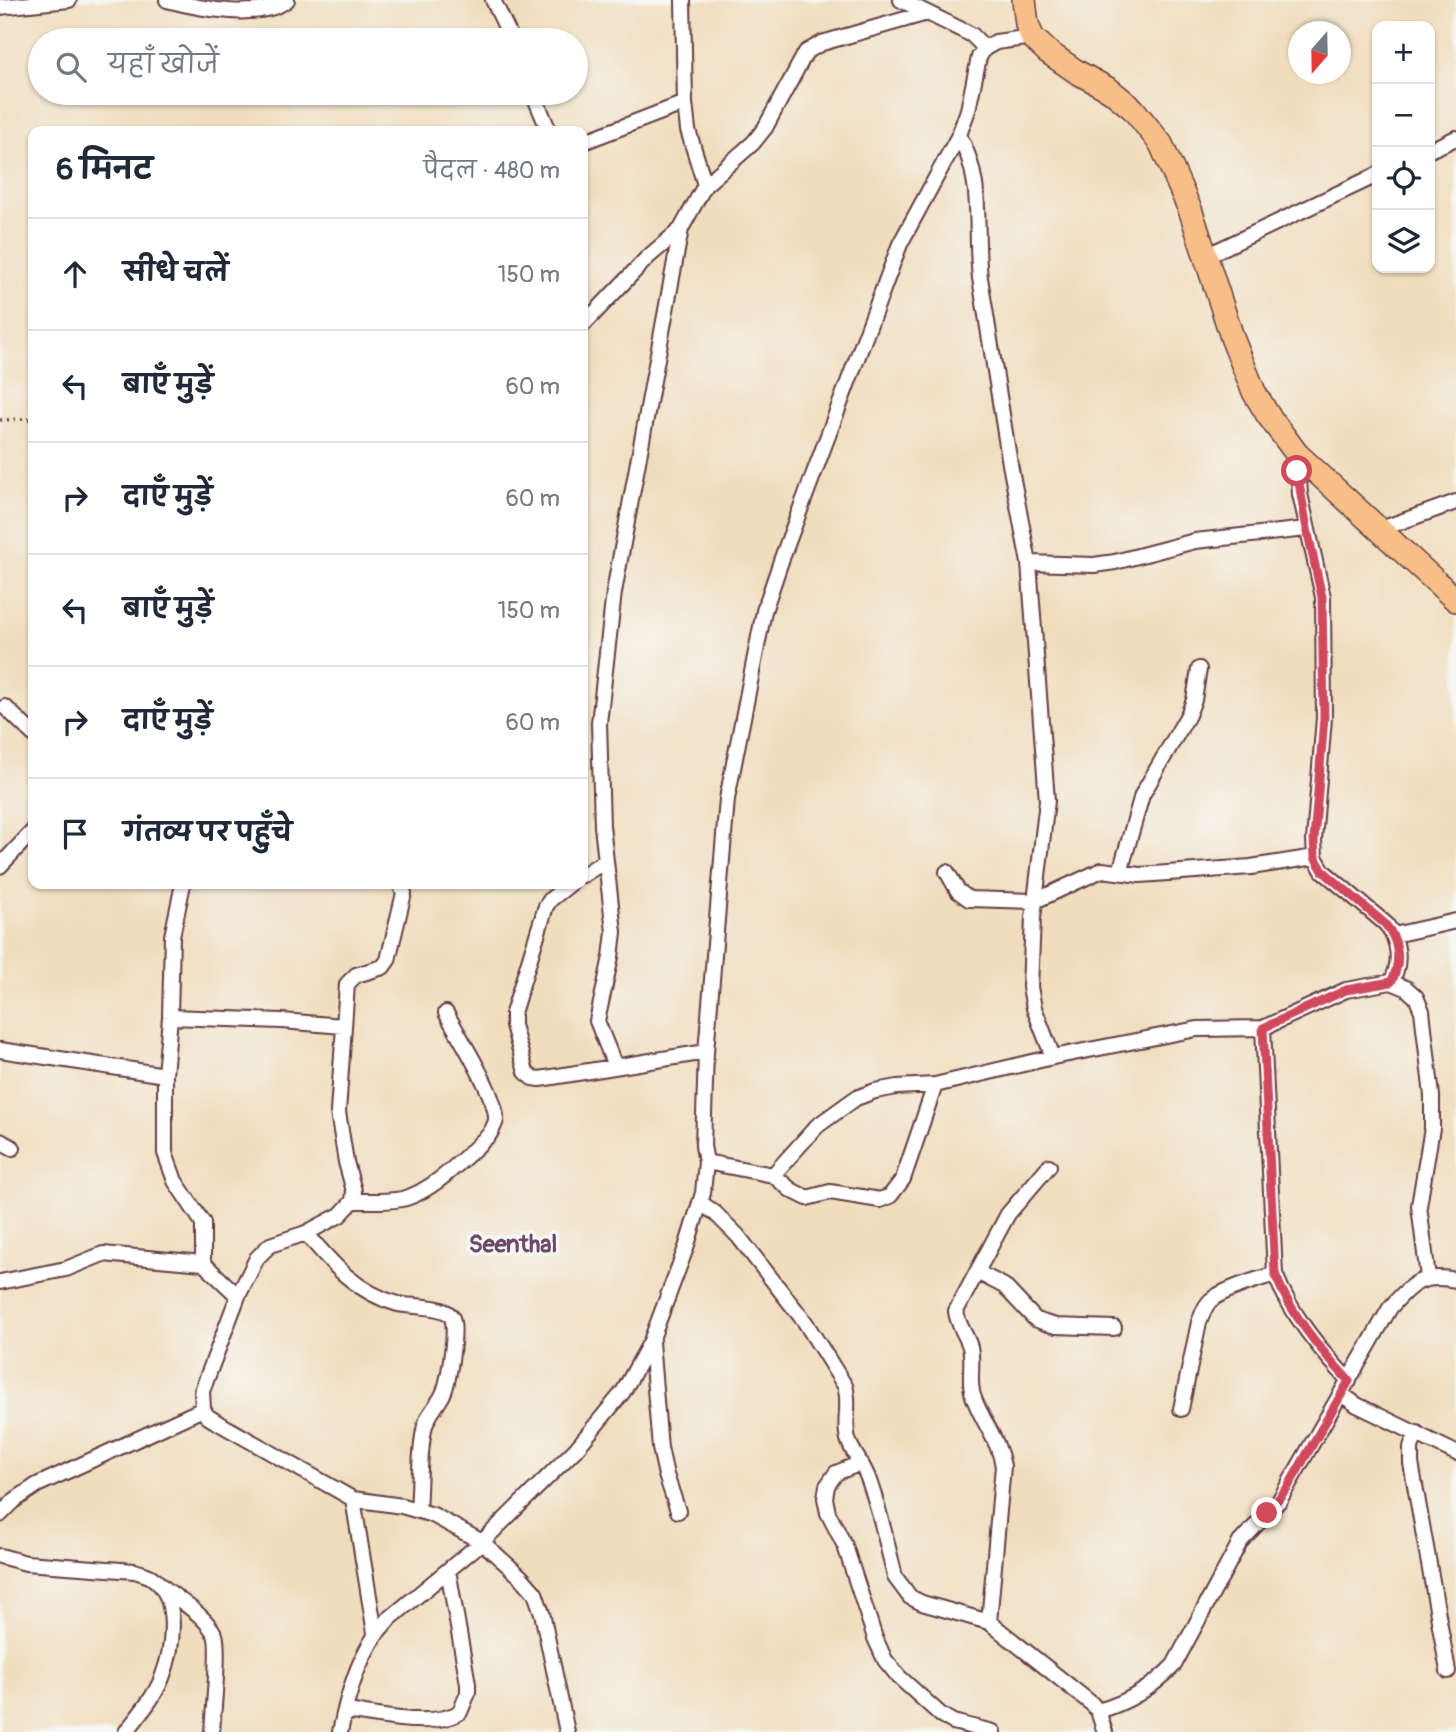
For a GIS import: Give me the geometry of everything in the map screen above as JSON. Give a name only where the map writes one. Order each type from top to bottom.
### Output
[{"type":"main road","points":[[1024,0],[1027,24],[1032,37],[1076,72],[1110,90],[1133,108],[1161,144],[1191,212],[1233,340],[1254,392],[1268,415],[1297,454],[1456,600]]},
{"type":"street","points":[[0,7],[69,0]]},
{"type":"street","points":[[167,0],[205,10],[231,11],[265,9],[287,0]]},
{"type":"street","points":[[493,0],[506,28]]},
{"type":"street","points":[[683,0],[688,130],[705,185]]},
{"type":"street","points":[[901,0],[972,35],[985,48]]},
{"type":"street","points":[[615,1066],[597,1021],[614,932],[605,860],[599,723],[614,592],[681,229],[705,185],[753,143],[765,128],[806,51],[822,43],[927,13]]},
{"type":"street","points":[[340,1732],[359,1665],[376,1633],[482,1542],[576,1449],[623,1392],[651,1341],[701,1203],[706,1162],[703,1146],[706,1052],[727,799],[764,611],[901,244],[958,135],[968,110],[979,57],[985,48],[996,43],[1032,37]]},
{"type":"street","points":[[588,140],[685,103]]},
{"type":"street","points":[[538,105],[547,126]]},
{"type":"street","points":[[958,135],[968,152],[977,187],[977,253],[980,278],[1010,464],[1030,563],[1047,801],[1035,901],[1031,998],[1053,1057]]},
{"type":"street","points":[[1435,148],[1456,138]]},
{"type":"street","points":[[1206,256],[1372,177]]},
{"type":"street","points":[[588,320],[648,257],[681,229]]},
{"type":"street","points":[[1297,454],[1300,494],[1322,597],[1324,718],[1315,857],[1323,871],[1385,924],[1394,935],[1397,968],[1391,982]]},
{"type":"street","points":[[1378,530],[1456,502]]},
{"type":"street","points":[[1030,563],[1094,565],[1195,541],[1307,529]]},
{"type":"street","points":[[1120,872],[1142,795],[1188,715],[1194,700],[1199,668]]},
{"type":"street","points":[[5,707],[28,729]]},
{"type":"street","points":[[0,866],[28,836]]},
{"type":"street","points":[[947,872],[958,891],[970,899],[1035,901],[1096,872],[1109,870],[1140,875],[1251,867],[1315,857]]},
{"type":"street","points":[[588,872],[605,860]]},
{"type":"street","points":[[182,889],[172,936],[170,1017],[165,1074],[165,1153],[175,1181],[203,1223],[203,1263]]},
{"type":"street","points":[[402,889],[404,893],[388,960],[383,967],[350,978],[347,984],[338,1112],[354,1191],[353,1201],[340,1214],[306,1233],[270,1245],[262,1251],[238,1296],[202,1391],[203,1409],[207,1416],[215,1421],[353,1499],[418,1510],[433,1515],[482,1542],[535,1593],[542,1614],[566,1732]]},
{"type":"street","points":[[564,889],[546,906],[515,1002],[513,1025],[523,1064],[532,1078],[540,1079],[706,1052]]},
{"type":"street","points":[[1394,935],[1456,921]]},
{"type":"street","points":[[773,1175],[817,1126],[856,1098],[897,1087],[935,1085],[1053,1057],[1197,1029],[1263,1028],[1346,990],[1391,982],[1406,988],[1416,997],[1422,1011],[1432,1096],[1432,1128],[1419,1206],[1428,1277]]},
{"type":"street","points":[[353,1201],[403,1199],[417,1193],[446,1173],[489,1135],[494,1127],[495,1110],[481,1076],[446,1013]]},
{"type":"street","points":[[170,1017],[343,1026]]},
{"type":"street","points":[[1263,1028],[1275,1274],[1291,1309],[1308,1334],[1349,1381]]},
{"type":"street","points":[[0,1050],[165,1074]]},
{"type":"street","points":[[706,1162],[773,1175],[791,1190],[807,1198],[830,1192],[880,1200],[890,1196],[903,1179],[935,1085]]},
{"type":"street","points":[[989,1622],[1003,1466],[998,1443],[972,1393],[972,1358],[969,1344],[956,1318],[956,1311],[1008,1214],[1049,1166]]},
{"type":"street","points":[[701,1203],[738,1236],[805,1322],[845,1386],[849,1397],[849,1443],[875,1495],[895,1577],[901,1588],[922,1603],[989,1622],[1075,1689],[1098,1712],[1105,1732]]},
{"type":"street","points":[[306,1233],[332,1264],[364,1290],[396,1303],[445,1310],[452,1317],[454,1328],[446,1385],[429,1414],[424,1431],[418,1510]]},
{"type":"street","points":[[0,1282],[66,1269],[103,1254],[203,1263],[238,1296]]},
{"type":"street","points":[[977,1272],[1004,1286],[1035,1319],[1045,1323],[1114,1328]]},
{"type":"street","points":[[1181,1409],[1204,1308],[1221,1294],[1275,1274]]},
{"type":"street","points":[[1098,1712],[1123,1703],[1167,1673],[1174,1665],[1240,1542],[1279,1501],[1390,1308],[1401,1295],[1428,1277],[1456,1280]]},
{"type":"street","points":[[651,1341],[660,1448],[678,1511]]},
{"type":"street","points":[[1341,1394],[1357,1405],[1456,1453]]},
{"type":"street","points":[[0,1515],[15,1500],[37,1485],[203,1409]]},
{"type":"street","points":[[1417,1433],[1410,1447],[1411,1463],[1448,1671]]},
{"type":"street","points":[[861,1463],[836,1473],[827,1486],[825,1498],[828,1513],[845,1546],[885,1660],[941,1715],[993,1732]]},
{"type":"street","points":[[353,1499],[376,1633]]},
{"type":"street","points":[[0,1556],[26,1563],[121,1568],[150,1577],[196,1613],[215,1635],[218,1647],[212,1732]]},
{"type":"street","points":[[346,1711],[415,1720],[445,1718],[460,1712],[468,1693],[468,1684],[447,1570]]},
{"type":"street","points":[[126,1732],[155,1692],[169,1654],[171,1611],[157,1582]]},
{"type":"path","points":[[0,420],[28,419]]},
{"type":"district","name":"Seenthal","points":[[513,1244]]},
{"type":"route","points":[[1267,1513],[1288,1487],[1349,1381],[1308,1334],[1281,1291],[1275,1274],[1263,1028],[1346,990],[1391,982],[1397,968],[1394,935],[1385,924],[1323,871],[1315,857],[1324,718],[1322,597],[1297,471]]}]
